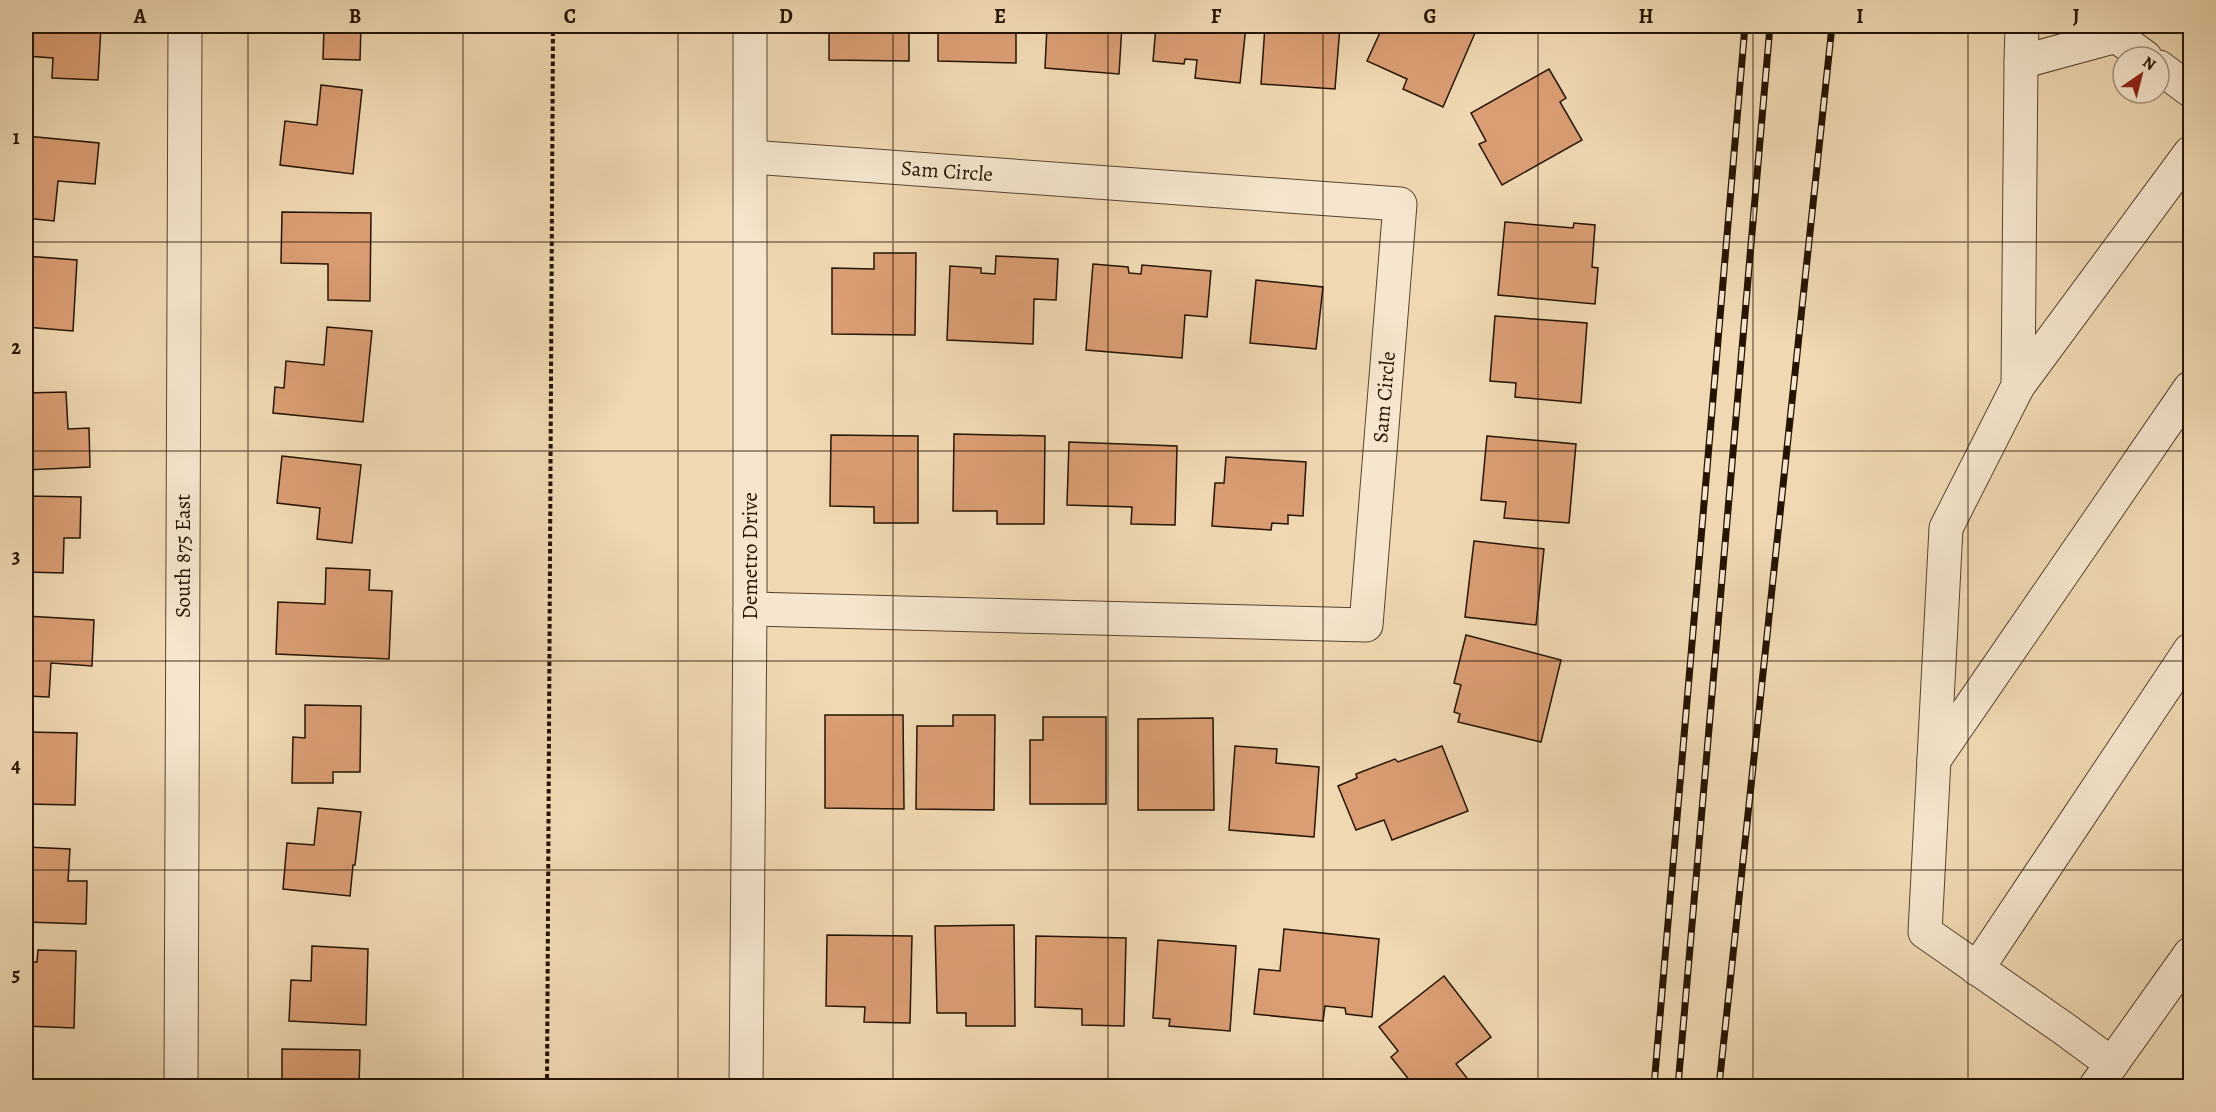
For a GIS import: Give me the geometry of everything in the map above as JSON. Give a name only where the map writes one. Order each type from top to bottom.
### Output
[{"type":"street","name":"South 875 East","points":[[181,1086],[184,26]]},
{"type":"street","name":"Demetro Drive","points":[[746,1086],[750,609],[750,26]]},
{"type":"street","points":[[2018,386],[2022,26]]},
{"type":"street","points":[[2021,62],[2116,36],[2128,45]]},
{"type":"street","points":[[2171,76],[2190,90]]},
{"type":"street","points":[[2190,153],[2018,386],[1946,528],[1925,932],[2063,1028],[2104,1075],[2190,954]]},
{"type":"street","name":"Sam Circle","points":[[750,609],[1366,625],[1400,204],[751,157]]},
{"type":"street","points":[[1934,760],[2190,388]]},
{"type":"street","points":[[1977,969],[2190,650]]},
{"type":"path","points":[[548,1086],[553,26]]},
{"type":"building","points":[[26,26],[101,26],[98,80],[52,78],[53,58],[26,56]]},
{"type":"building","points":[[324,26],[361,26],[360,60],[323,59]]},
{"type":"building","points":[[829,26],[909,26],[909,61],[829,60]]},
{"type":"building","points":[[938,26],[1016,26],[1016,63],[938,61]]},
{"type":"building","points":[[1047,26],[1122,26],[1119,74],[1045,68]]},
{"type":"building","points":[[1156,26],[1246,26],[1240,83],[1195,78],[1197,60],[1185,59],[1184,64],[1153,61]]},
{"type":"building","points":[[1265,26],[1340,26],[1335,89],[1261,84]]},
{"type":"building","points":[[1383,26],[1458,26],[1475,33],[1443,107],[1403,89],[1407,79],[1367,61]]},
{"type":"building","points":[[1549,69],[1566,98],[1560,102],[1582,140],[1502,185],[1479,144],[1486,141],[1471,113]]},
{"type":"building","points":[[321,85],[362,90],[353,174],[280,165],[285,121],[317,125]]},
{"type":"building","points":[[26,136],[99,143],[95,184],[58,181],[54,221],[26,218]]},
{"type":"building","points":[[282,212],[371,213],[370,301],[328,300],[328,264],[281,263]]},
{"type":"building","points":[[1505,222],[1573,228],[1574,223],[1595,225],[1592,267],[1598,268],[1595,304],[1498,295]]},
{"type":"building","points":[[874,253],[916,253],[915,335],[832,334],[832,268],[874,269]]},
{"type":"building","points":[[26,256],[77,260],[73,331],[26,327]]},
{"type":"building","points":[[996,256],[1058,259],[1056,300],[1034,299],[1033,344],[947,340],[950,266],[981,268],[981,273],[995,274]]},
{"type":"building","points":[[1093,264],[1128,267],[1129,273],[1141,274],[1142,265],[1211,271],[1207,317],[1185,315],[1182,358],[1086,350]]},
{"type":"building","points":[[1256,280],[1323,287],[1316,349],[1250,343]]},
{"type":"building","points":[[1495,316],[1587,323],[1581,403],[1515,397],[1516,383],[1490,381]]},
{"type":"building","points":[[327,327],[372,331],[363,422],[273,413],[275,387],[284,388],[286,361],[324,365]]},
{"type":"building","points":[[66,392],[68,429],[89,428],[90,467],[26,470],[26,393]]},
{"type":"building","points":[[954,434],[1045,436],[1044,524],[997,524],[997,511],[953,511]]},
{"type":"building","points":[[831,435],[918,436],[918,523],[874,523],[874,507],[830,506]]},
{"type":"building","points":[[1487,436],[1576,444],[1569,523],[1504,518],[1506,502],[1481,500]]},
{"type":"building","points":[[1069,442],[1177,446],[1175,525],[1131,524],[1132,507],[1067,505]]},
{"type":"building","points":[[282,456],[361,465],[352,543],[317,539],[320,508],[277,503]]},
{"type":"building","points":[[1226,457],[1306,462],[1303,516],[1288,515],[1288,524],[1272,523],[1271,530],[1212,526],[1215,483],[1224,483]]},
{"type":"building","points":[[26,496],[81,497],[80,538],[64,538],[63,573],[26,572]]},
{"type":"building","points":[[1474,541],[1544,549],[1536,625],[1465,617]]},
{"type":"building","points":[[326,568],[370,570],[369,590],[392,591],[389,659],[276,654],[278,602],[325,604]]},
{"type":"building","points":[[26,616],[94,620],[92,666],[51,663],[49,697],[26,696]]},
{"type":"building","points":[[1466,635],[1561,660],[1541,742],[1458,722],[1460,714],[1454,712],[1461,685],[1454,683]]},
{"type":"building","points":[[305,705],[361,706],[360,772],[333,772],[333,783],[292,783],[293,737],[305,738]]},
{"type":"building","points":[[825,715],[903,715],[904,809],[825,808]]},
{"type":"building","points":[[953,715],[995,715],[994,810],[916,809],[917,726],[953,726]]},
{"type":"building","points":[[1043,717],[1106,717],[1106,804],[1030,804],[1030,740],[1043,740]]},
{"type":"building","points":[[1213,718],[1214,810],[1138,810],[1138,719]]},
{"type":"building","points":[[26,732],[77,733],[75,805],[26,804]]},
{"type":"building","points":[[1235,746],[1277,749],[1276,763],[1319,767],[1314,837],[1229,830]]},
{"type":"building","points":[[1442,746],[1468,811],[1392,840],[1384,820],[1356,830],[1338,786],[1357,778],[1356,774],[1395,759],[1398,762]]},
{"type":"building","points":[[318,808],[361,812],[350,896],[283,889],[287,843],[314,845]]},
{"type":"building","points":[[26,847],[70,849],[68,881],[87,881],[86,924],[26,922]]},
{"type":"building","points":[[1014,925],[1015,1026],[966,1026],[966,1013],[937,1013],[935,926]]},
{"type":"building","points":[[1284,929],[1379,939],[1372,1017],[1346,1014],[1345,1008],[1325,1006],[1323,1021],[1254,1014],[1259,969],[1280,971]]},
{"type":"building","points":[[827,935],[912,936],[910,1023],[864,1022],[865,1007],[826,1006]]},
{"type":"building","points":[[1036,936],[1126,938],[1124,1026],[1082,1025],[1082,1009],[1035,1007]]},
{"type":"building","points":[[1158,940],[1236,946],[1230,1031],[1169,1026],[1170,1019],[1153,1018]]},
{"type":"building","points":[[312,946],[368,949],[366,1025],[289,1021],[291,980],[311,981]]},
{"type":"building","points":[[38,950],[76,951],[74,1028],[26,1026],[26,962],[37,962]]},
{"type":"building","points":[[1444,976],[1491,1037],[1456,1064],[1467,1078],[1456,1086],[1414,1086],[1391,1057],[1398,1051],[1379,1027]]},
{"type":"building","points":[[282,1049],[360,1050],[359,1086],[282,1086]]},
{"type":"railway","points":[[1654,1086],[1745,26]]},
{"type":"railway","points":[[1678,1086],[1770,26]]},
{"type":"railway","points":[[1719,1086],[1832,26]]}]
